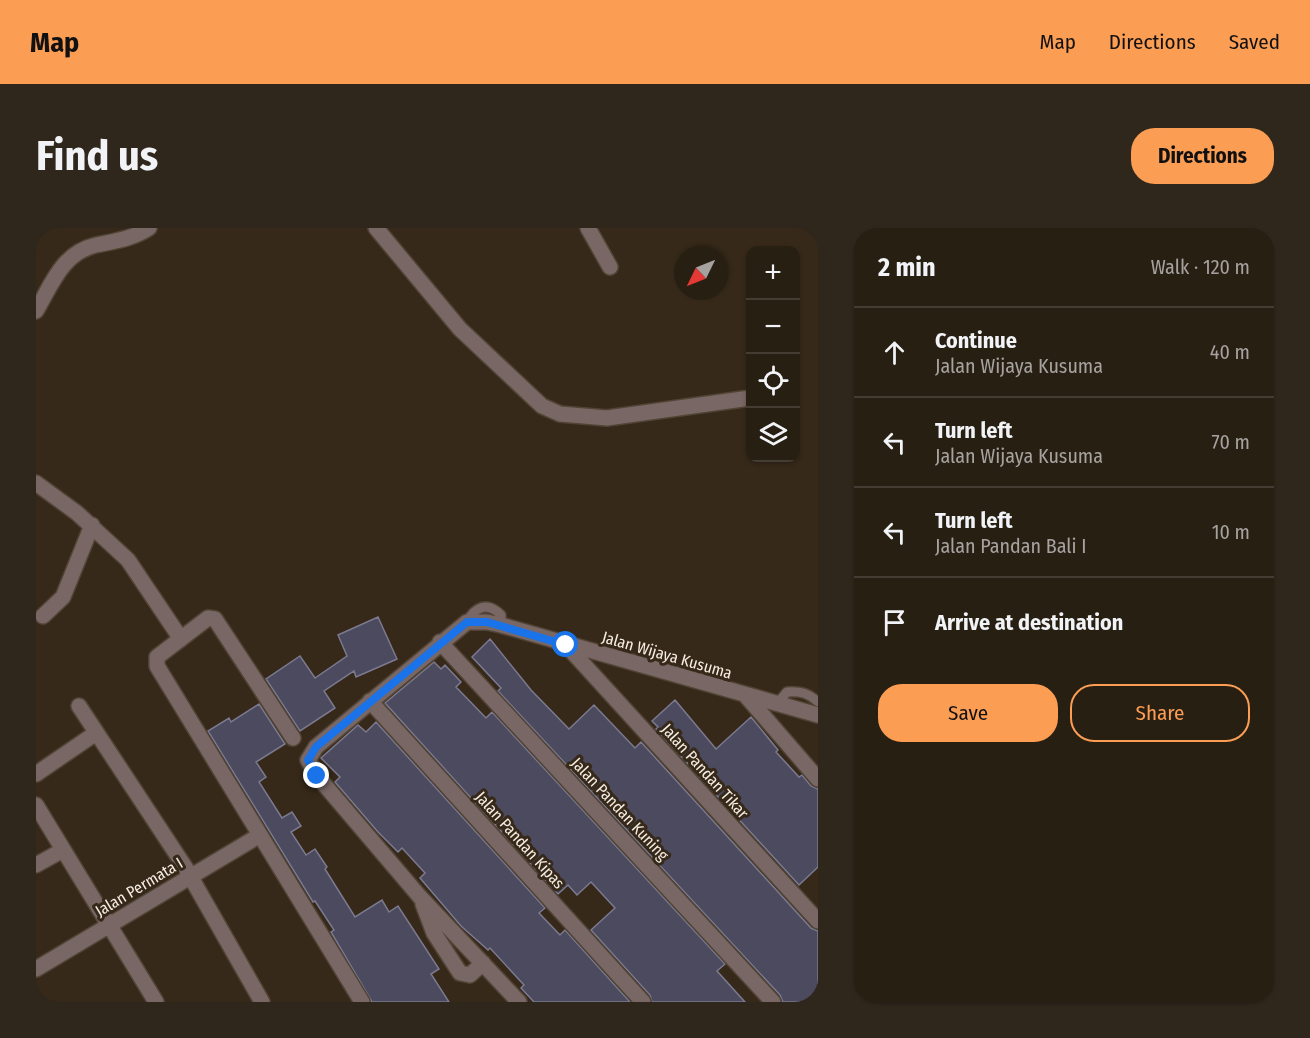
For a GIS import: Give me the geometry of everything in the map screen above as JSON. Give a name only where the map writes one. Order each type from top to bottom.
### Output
[{"type":"street","points":[[36,311],[56,273],[73,256],[93,246],[129,238],[148,228]]},
{"type":"street","points":[[376,228],[460,329],[542,406],[560,414],[607,418],[746,399]]},
{"type":"street","points":[[588,228],[610,267]]},
{"type":"street","points":[[36,483],[92,525],[128,560],[181,639]]},
{"type":"street","points":[[43,616],[63,597],[92,525]]},
{"type":"street","points":[[293,738],[215,619],[208,618],[157,657],[155,661],[362,1002]]},
{"type":"street","name":"Jalan Wijaya Kusuma","points":[[420,897],[317,776],[308,760],[316,747],[440,642],[467,622],[501,625],[818,716]]},
{"type":"street","name":"Jalan Pandan Kuning","points":[[440,642],[772,1002]]},
{"type":"street","name":"Jalan Pandan Tikar","points":[[566,645],[818,921]]},
{"type":"street","points":[[747,697],[818,779]]},
{"type":"street","name":"Jalan Pandan Kipas","points":[[370,701],[643,1002]]},
{"type":"street","points":[[79,706],[190,877],[262,1002]]},
{"type":"street","points":[[36,774],[96,734]]},
{"type":"street","points":[[36,805],[155,1002]]},
{"type":"street","name":"Jalan Permata I","points":[[36,969],[260,835]]},
{"type":"street","points":[[36,866],[63,850]]},
{"type":"street","points":[[420,897],[434,933],[460,973],[470,975],[483,963]]},
{"type":"street","points":[[420,897],[519,1002]]},
{"type":"lane","points":[[777,704],[788,692],[802,692],[818,702]]},
{"type":"building","points":[[378,617],[397,659],[356,677],[354,671],[324,691],[335,708],[300,731],[266,679],[300,656],[315,678],[347,656],[338,635]]},
{"type":"building","points":[[490,639],[531,690],[569,729],[594,705],[635,748],[641,742],[811,928],[818,931],[818,1002],[783,1002],[780,995],[498,691],[501,688],[472,657]]},
{"type":"building","points":[[434,662],[441,669],[445,665],[461,682],[456,687],[486,718],[492,712],[725,964],[717,971],[745,1002],[652,1002],[650,995],[591,930],[615,908],[591,882],[577,895],[568,885],[558,894],[385,703]]},
{"type":"building","points":[[675,700],[716,749],[751,717],[778,750],[776,752],[799,777],[802,775],[811,786],[818,789],[818,867],[799,885],[656,729],[658,727],[652,721]]},
{"type":"building","points":[[259,704],[285,744],[256,762],[266,777],[259,782],[282,818],[292,812],[301,826],[291,832],[306,855],[315,849],[355,917],[382,900],[389,912],[398,906],[439,969],[431,974],[449,1002],[372,1002],[331,932],[334,930],[315,901],[313,902],[208,731],[229,718],[231,722]]},
{"type":"building","points":[[376,722],[545,908],[539,913],[560,935],[565,930],[630,1002],[534,1002],[521,988],[524,985],[490,948],[488,950],[461,926],[420,878],[425,873],[402,848],[398,852],[378,832],[335,782],[340,777],[321,758],[358,725],[366,732]]},
{"type":"route","points":[[317,776],[308,760],[316,747],[440,642],[467,622],[487,622],[566,645]]}]
